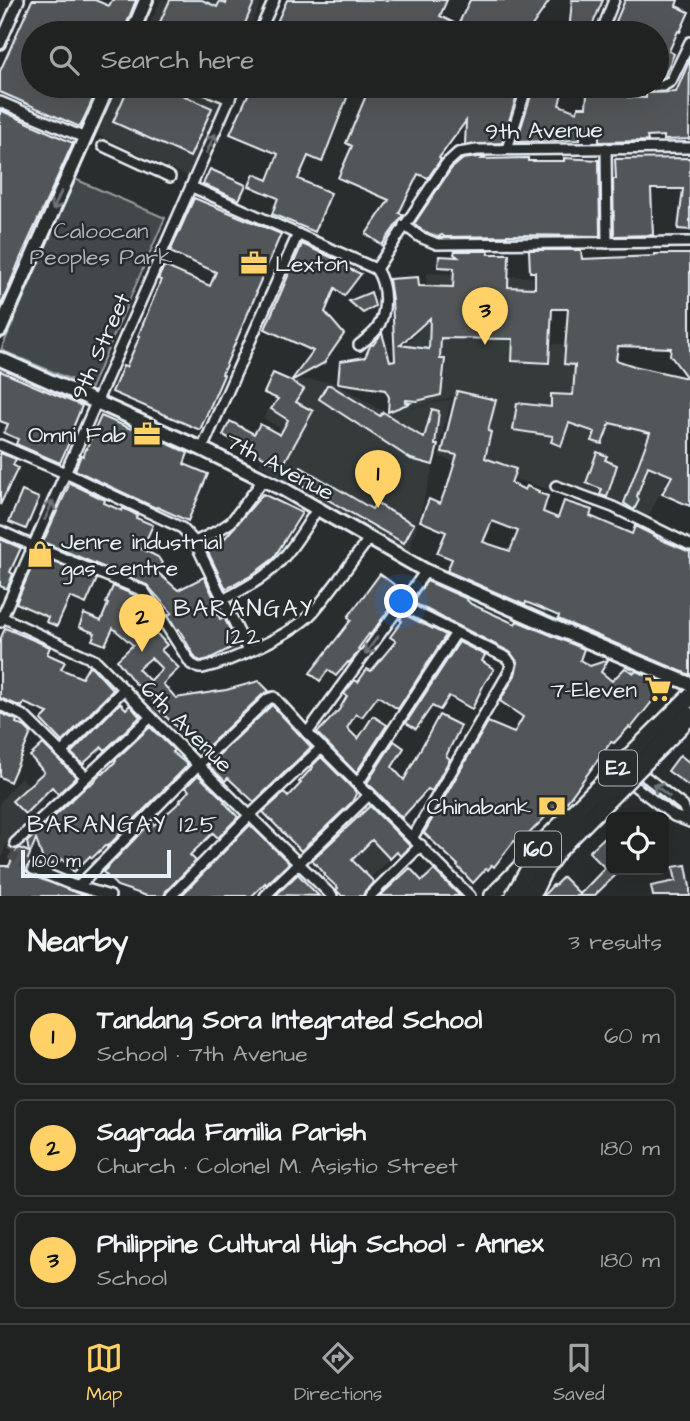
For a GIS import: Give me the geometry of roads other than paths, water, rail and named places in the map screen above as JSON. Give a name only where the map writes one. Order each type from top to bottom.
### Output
[{"type":"highway","name":"E2","points":[[516,896],[545,840],[690,696]]},
{"type":"highway","name":"E2","points":[[531,896],[542,873],[558,850],[689,726]]},
{"type":"highway","points":[[505,896],[523,866],[545,840]]},
{"type":"main road","points":[[137,21],[146,0]]},
{"type":"main road","points":[[0,330],[103,98]]},
{"type":"main road","name":"7th Avenue","points":[[0,359],[264,479],[425,571],[690,684]]},
{"type":"main road","name":"160","points":[[492,896],[690,696]]},
{"type":"main road","name":"160","points":[[516,896],[689,726]]},
{"type":"street","points":[[0,44],[19,0]]},
{"type":"street","points":[[264,21],[274,0]]},
{"type":"street","points":[[606,21],[614,0]]},
{"type":"street","points":[[669,82],[686,60],[690,43]]},
{"type":"street","points":[[507,149],[523,98]]},
{"type":"street","name":"9th Street","points":[[1,618],[230,99]]},
{"type":"street","points":[[0,102],[85,138]]},
{"type":"street","points":[[103,146],[170,177]]},
{"type":"street","points":[[606,148],[607,243]]},
{"type":"street","name":"9th Avenue","points":[[376,269],[446,164],[458,153],[477,149],[690,148]]},
{"type":"street","points":[[192,187],[376,269],[383,284],[383,312],[377,329],[359,345]]},
{"type":"street","points":[[404,225],[420,237],[437,244],[690,242]]},
{"type":"street","points":[[202,449],[298,234]]},
{"type":"street","points":[[0,445],[176,524],[188,533],[195,542],[248,651]]},
{"type":"street","points":[[195,542],[231,522],[264,479]]},
{"type":"street","points":[[556,486],[613,507],[690,545]]},
{"type":"street","points":[[223,600],[272,569],[318,508]]},
{"type":"street","points":[[0,531],[144,591],[191,664],[199,668],[248,651],[293,629],[306,619],[329,592],[369,539]]},
{"type":"street","points":[[307,733],[425,571]]},
{"type":"street","points":[[401,605],[507,658],[511,664],[412,837]]},
{"type":"street","name":"6th Avenue","points":[[1,618],[96,661],[332,896]]},
{"type":"street","points":[[358,783],[456,633]]},
{"type":"street","points":[[62,751],[124,689]]},
{"type":"street","points":[[79,886],[198,765],[268,699],[274,697],[470,896]]},
{"type":"street","points":[[0,705],[24,716],[86,777]]},
{"type":"street","points":[[15,843],[151,716]]},
{"type":"street","points":[[171,896],[321,747]]},
{"type":"street","points":[[637,779],[683,806],[690,822],[674,816],[637,779]]},
{"type":"street","points":[[265,896],[370,794]]},
{"type":"street","points":[[370,896],[421,845]]},
{"type":"street","points":[[33,869],[110,896]]},
{"type":"tunnel","points":[[15,843],[9,854],[33,869]]},
{"type":"place","name":"Lexton","points":[[254,263]]},
{"type":"place","name":"Philippine Cultural High School - Annex","points":[[485,345]]},
{"type":"place","name":"Omni Fab","points":[[147,434]]},
{"type":"place","name":"Tandang Sora Integrated School","points":[[378,508]]},
{"type":"place","name":"Jenre industrial gas centre","points":[[40,554]]},
{"type":"place","name":"Sagrada Familia Parish","points":[[142,652]]},
{"type":"place","name":"7-Eleven","points":[[658,689]]},
{"type":"place","name":"Chinabank","points":[[552,806]]},
{"type":"district","name":"BARANGAY 122","points":[[244,622]]},
{"type":"district","name":"BARANGAY 125","points":[[123,824]]},
{"type":"park label","name":"Caloocan Peoples Park","points":[[101,243]]}]
